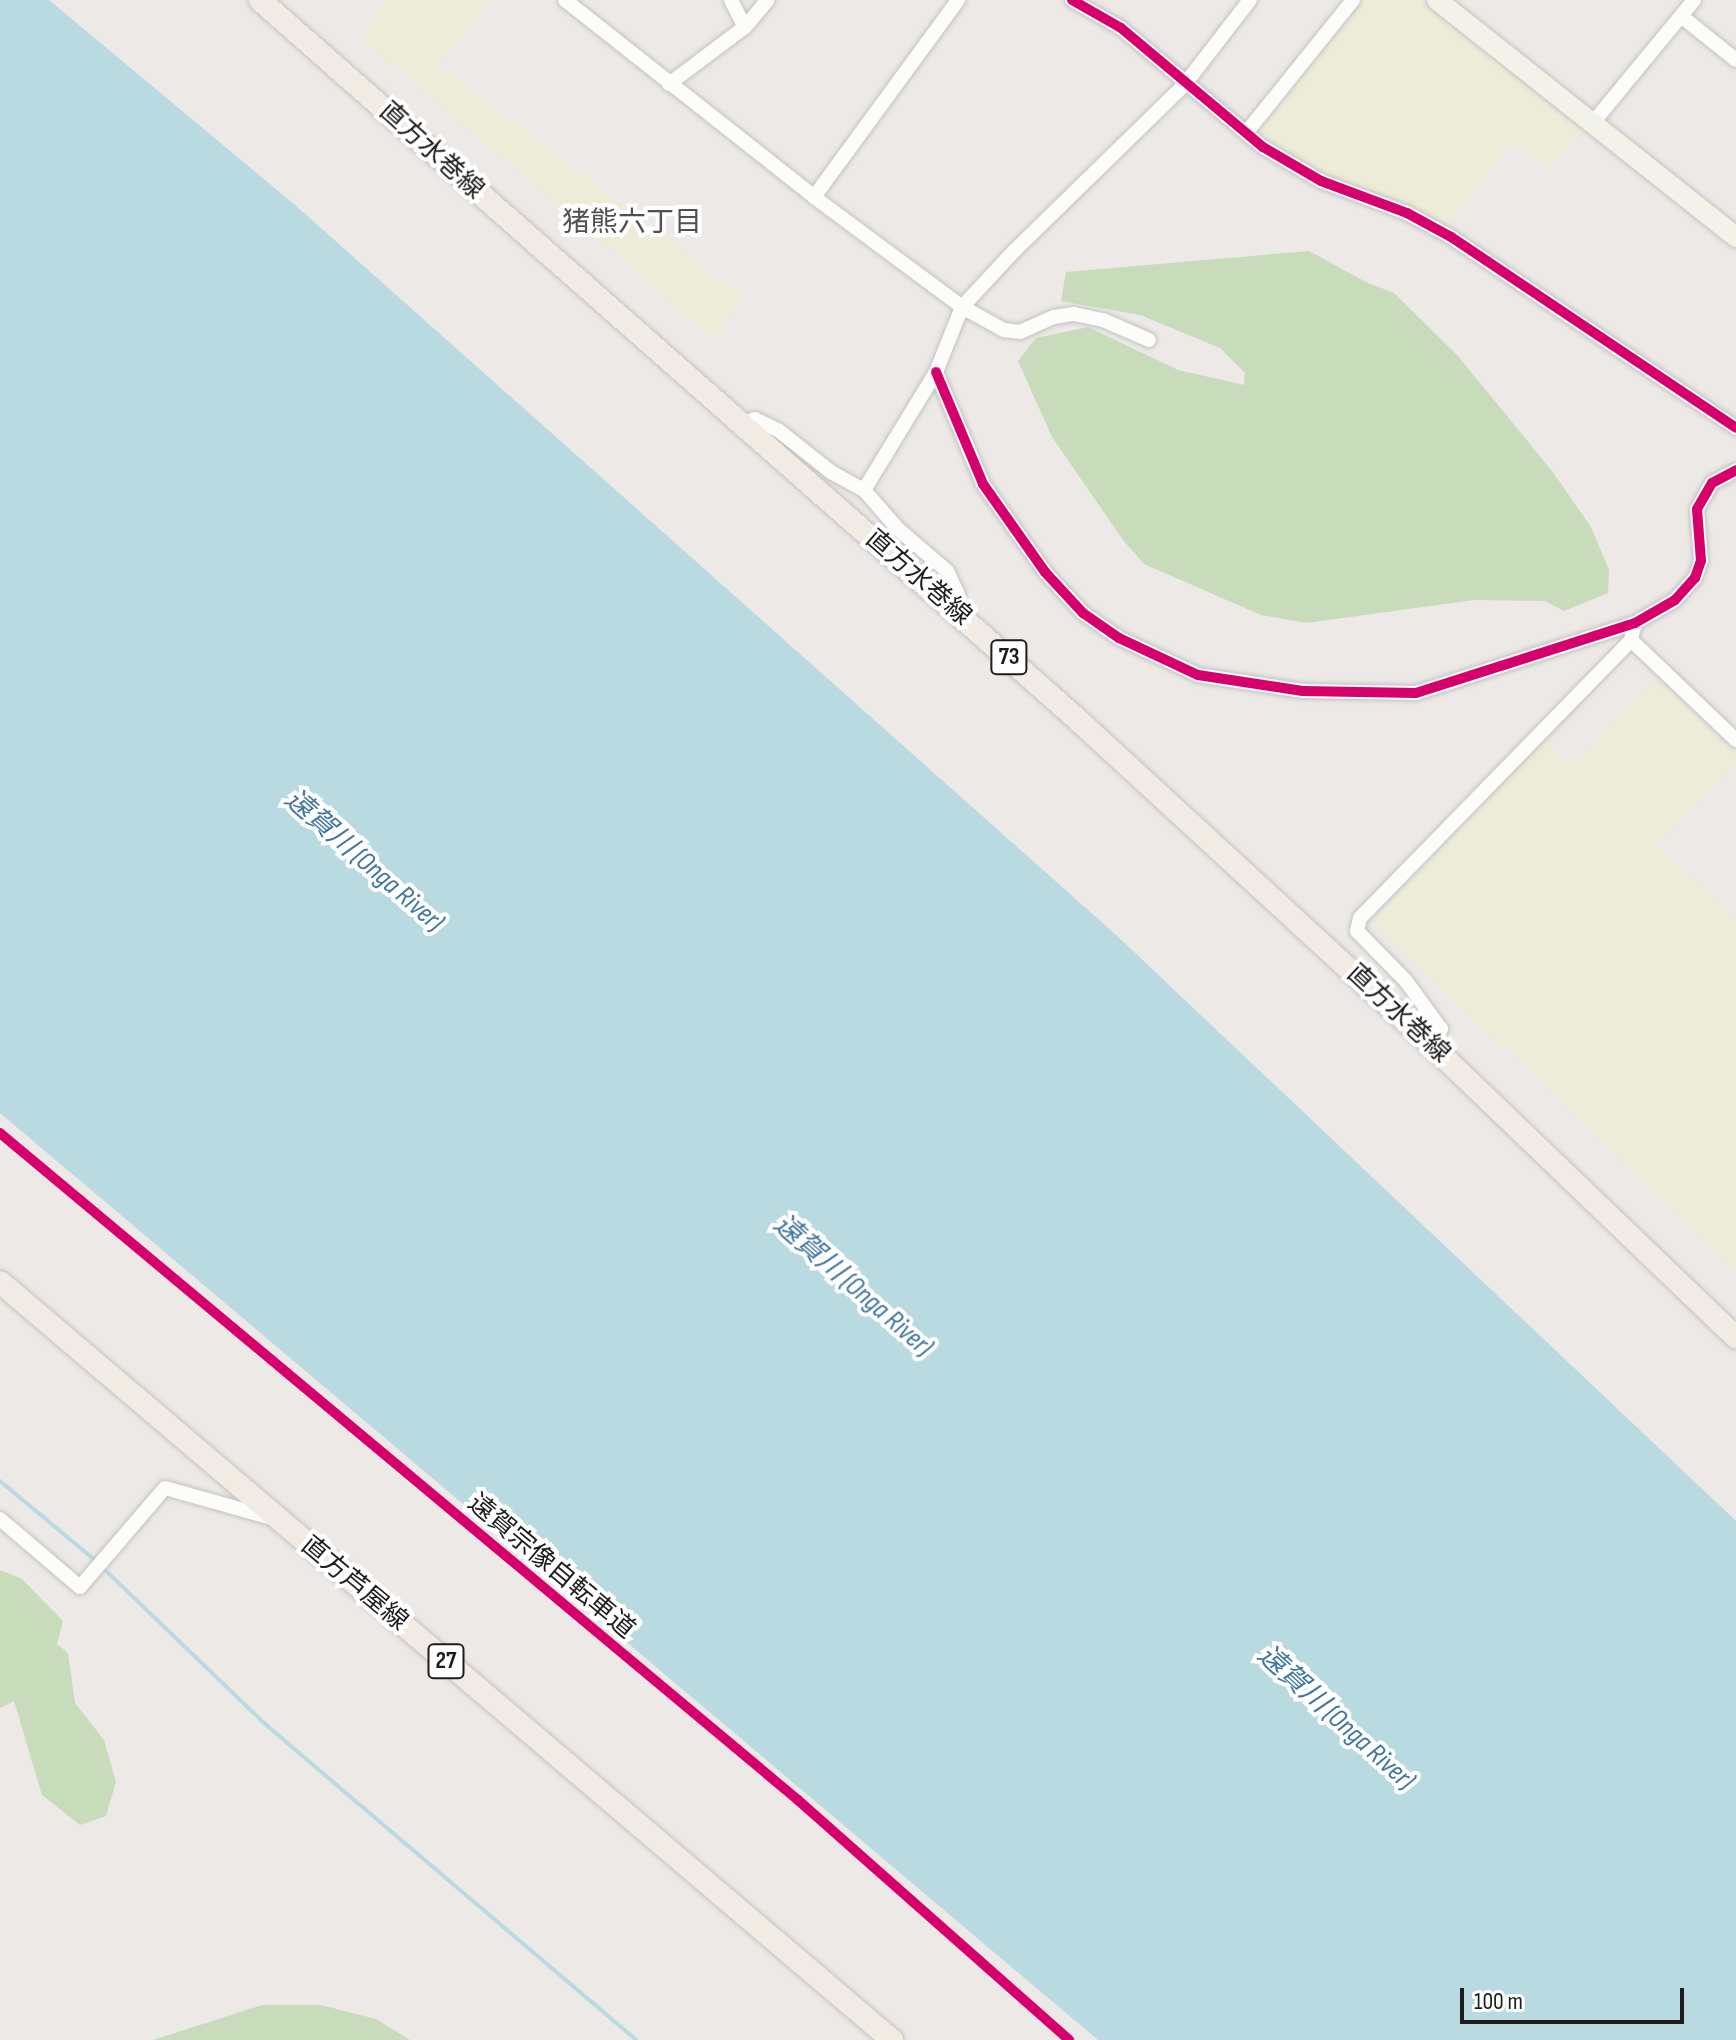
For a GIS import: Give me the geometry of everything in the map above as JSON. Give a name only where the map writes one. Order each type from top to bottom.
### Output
[{"type":"main road","name":"直方水巻線","points":[[260,0],[953,608],[1430,1044],[1736,1337]]},
{"type":"main road","name":"直方芦屋線","points":[[0,1282],[892,2040]]},
{"type":"street","points":[[565,0],[814,197],[962,307],[1004,330],[1020,332],[1054,317],[1074,314],[1103,320],[1149,340]]},
{"type":"street","points":[[731,0],[745,27]]},
{"type":"street","points":[[669,84],[745,27],[768,0]]},
{"type":"street","points":[[814,197],[958,0]]},
{"type":"street","points":[[1072,0],[1121,28],[1263,147],[1321,181],[1407,213],[1451,237],[1736,428]]},
{"type":"street","points":[[864,490],[936,372],[962,307],[1014,251],[1185,84],[1250,0]]},
{"type":"street","points":[[1246,133],[1353,0]]},
{"type":"street","points":[[1437,0],[1736,237]]},
{"type":"street","points":[[1591,125],[1694,0]]},
{"type":"street","points":[[1681,16],[1736,60]]},
{"type":"street","points":[[936,372],[983,484],[1045,572],[1083,613],[1119,638],[1198,675],[1303,691],[1416,693],[1635,623],[1675,600],[1695,578],[1701,561],[1697,509],[1712,483],[1736,470]]},
{"type":"street","points":[[742,424],[755,419],[778,430],[831,472],[864,490],[898,529],[947,571],[958,595],[953,608]]},
{"type":"street","points":[[1430,1044],[1441,1029],[1406,981],[1357,931],[1360,918],[1631,640],[1635,623]]},
{"type":"street","points":[[1631,640],[1736,740]]},
{"type":"street","points":[[0,1519],[80,1587],[165,1488],[280,1521]]},
{"type":"green space","points":[[387,0],[492,0],[439,65],[742,296],[714,339],[363,39]]},
{"type":"green space","points":[[1364,0],[1417,0],[1582,130],[1550,170],[1512,141],[1447,225],[1407,205],[1312,169],[1268,143],[1254,131]]},
{"type":"green space","points":[[1309,251],[1368,283],[1394,293],[1458,356],[1552,471],[1591,527],[1609,570],[1608,593],[1564,611],[1545,601],[1474,600],[1306,623],[1261,615],[1144,564],[1123,540],[1052,437],[1018,361],[1036,338],[1088,327],[1178,370],[1244,385],[1245,373],[1220,348],[1140,315],[1061,301],[1066,272]]},
{"type":"green space","points":[[1659,677],[1736,752],[1736,764],[1657,846],[1736,919],[1736,1271],[1373,922],[1546,740],[1574,765]]},
{"type":"green space","points":[[0,1570],[22,1579],[63,1621],[57,1644],[68,1653],[75,1703],[104,1740],[116,1782],[106,1816],[80,1825],[42,1795],[14,1701],[0,1708]]},
{"type":"green space","points":[[262,2005],[321,2005],[376,2019],[410,2040],[153,2040]]},
{"type":"water","name":"遠賀川 (Onga River)","points":[[0,0],[49,0],[295,205],[1115,934],[1736,1521],[1736,2040],[1098,2040],[0,1113]]},
{"type":"waterway","points":[[0,1481],[96,1561]]},
{"type":"waterway","points":[[102,1567],[265,1724],[636,2040]]},
{"type":"cycle path","points":[[1072,0],[1121,28],[1263,147],[1321,181],[1407,213],[1451,237],[1736,428]]},
{"type":"cycle path","points":[[936,372],[983,484],[1045,572],[1083,613],[1119,638],[1198,675],[1303,691],[1416,693],[1635,623],[1675,600],[1695,578],[1701,561],[1697,509],[1712,483],[1736,470]]},
{"type":"cycle path","name":"遠賀宗像自転車道","points":[[0,1133],[798,1800],[1069,2040]]},
{"type":"district","name":"猪熊六丁目","points":[[632,223]]}]
